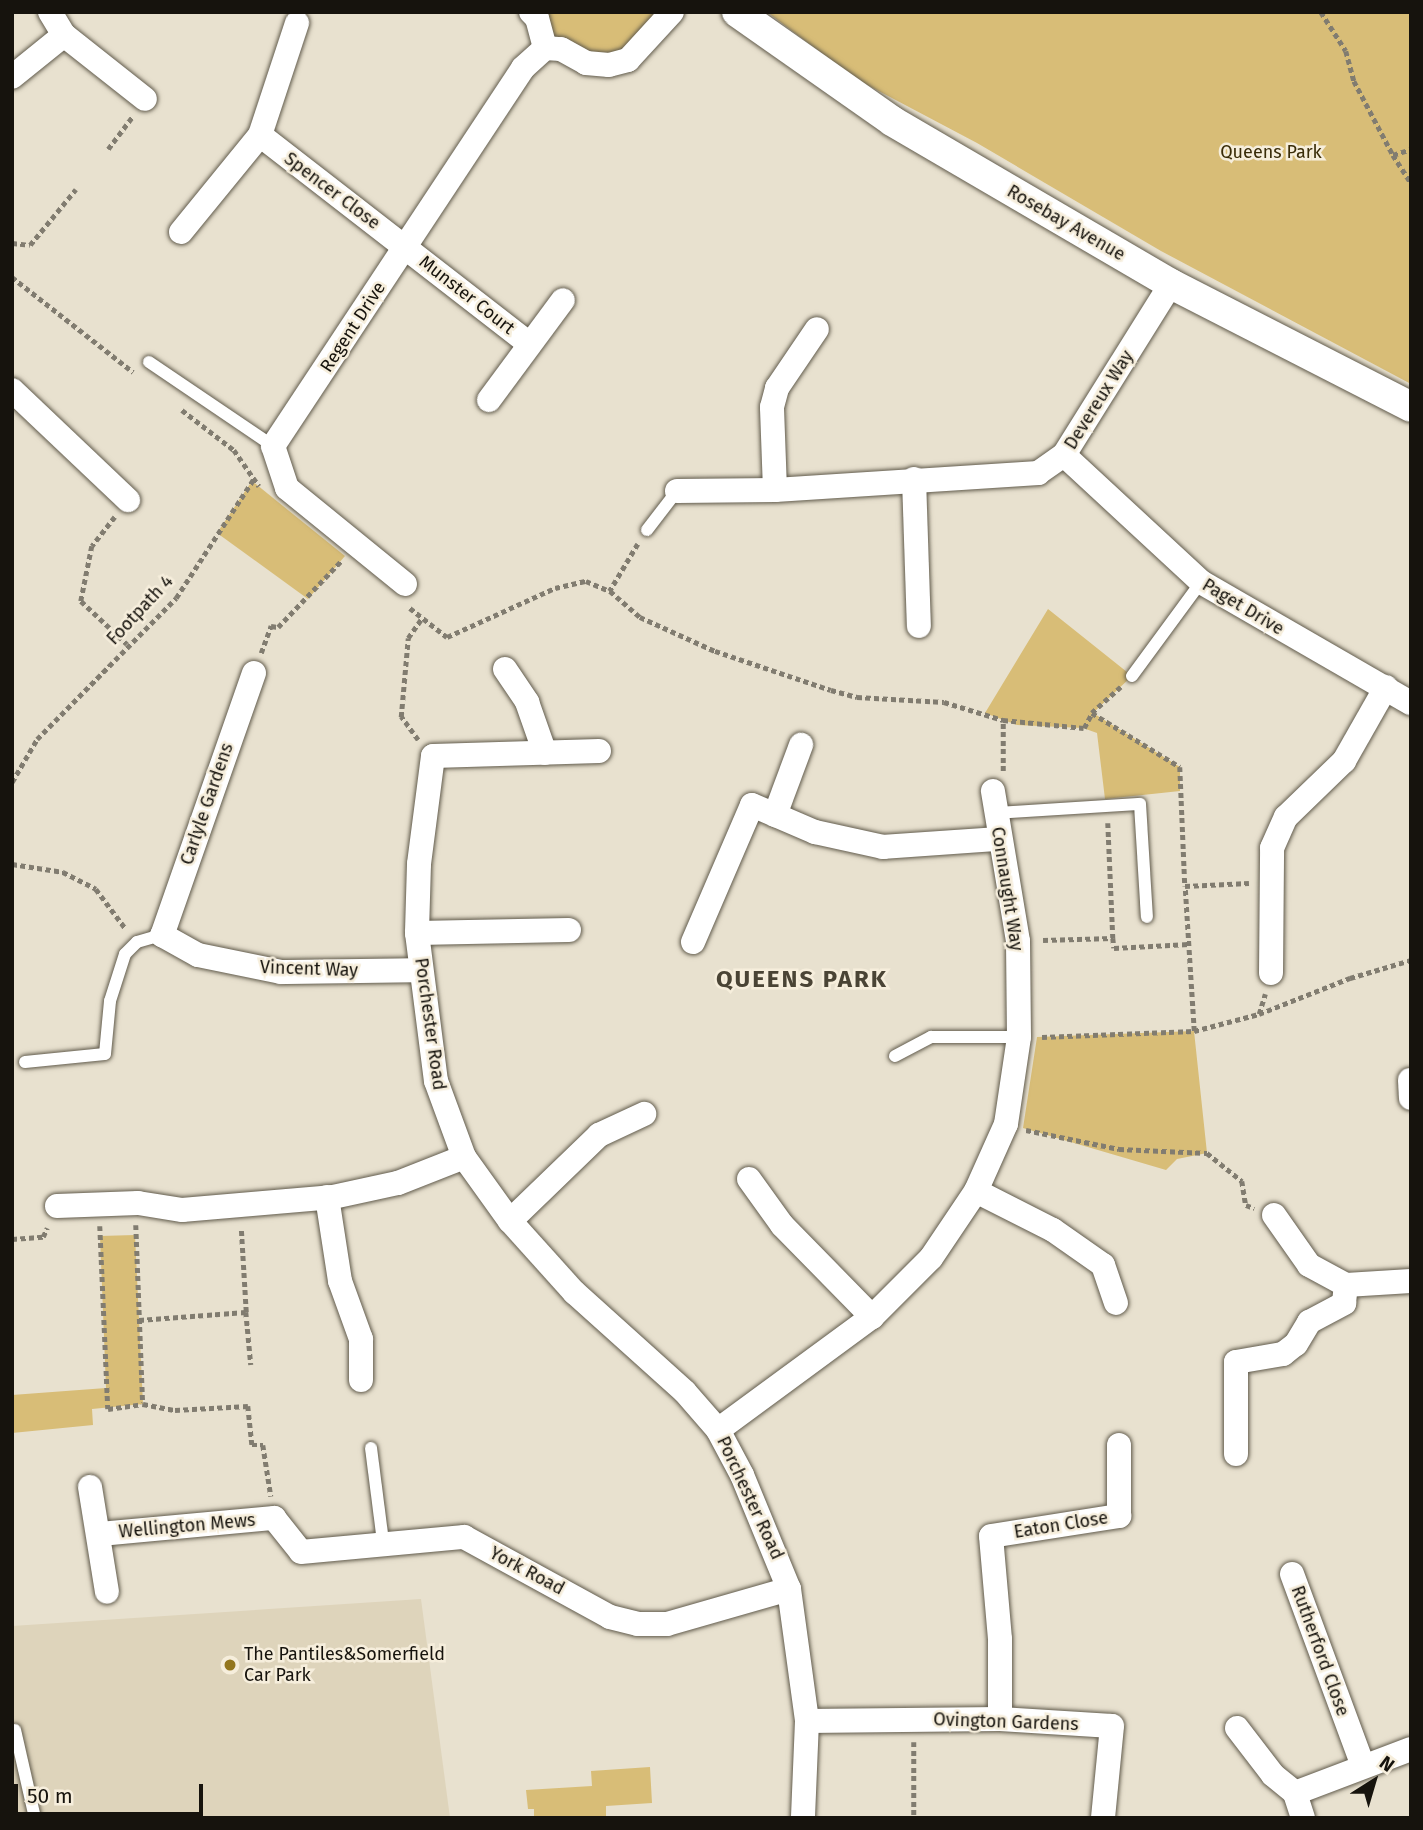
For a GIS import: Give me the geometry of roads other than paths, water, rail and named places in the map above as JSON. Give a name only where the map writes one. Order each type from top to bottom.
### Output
[{"type":"street","points":[[50,12],[64,35],[145,99]]},
{"type":"street","points":[[531,12],[537,19],[545,48],[561,49],[586,63],[628,60],[672,12]]},
{"type":"street","name":"Rosebay Avenue","points":[[737,12],[892,121],[1171,284],[1411,407]]},
{"type":"street","points":[[181,232],[260,135],[297,23]]},
{"type":"street","points":[[12,77],[64,35]]},
{"type":"street","name":"Regent Drive","points":[[273,446],[523,68],[545,48]]},
{"type":"street","name":"Spencer Close","points":[[260,135],[405,246]]},
{"type":"street","name":"Munster Court","points":[[405,246],[529,344]]},
{"type":"street","name":"Devereux Way","points":[[677,491],[775,490],[1038,473],[1064,456],[1171,284]]},
{"type":"street","name":"Munster Court","points":[[489,400],[563,300]]},
{"type":"street","points":[[775,490],[772,407],[777,388],[817,329]]},
{"type":"street","points":[[12,390],[128,500]]},
{"type":"street","points":[[273,446],[287,488],[405,584]]},
{"type":"street","name":"Paget Drive","points":[[1064,456],[1200,582],[1411,703]]},
{"type":"street","points":[[914,479],[919,626]]},
{"type":"street","points":[[505,669],[527,702],[545,753],[598,751]]},
{"type":"street","name":"Carlyle Gardens","points":[[162,935],[254,673]]},
{"type":"street","points":[[1271,973],[1272,848],[1286,817],[1344,761],[1385,687]]},
{"type":"street","points":[[775,815],[801,745]]},
{"type":"street","name":"Porchester Road","points":[[545,753],[433,757],[418,864],[417,933],[436,1081],[464,1157],[510,1221],[574,1292],[653,1358],[718,1430],[761,1515],[789,1589],[807,1721],[803,1818]]},
{"type":"street","name":"Connaught Way","points":[[718,1430],[872,1317],[931,1258],[976,1191],[1006,1124],[1019,1037],[1018,941],[998,839],[995,802]]},
{"type":"street","points":[[693,942],[752,805],[847,841],[883,847],[998,839]]},
{"type":"street","name":"Porchester Road","points":[[417,933],[569,930]]},
{"type":"street","name":"Vincent Way","points":[[162,935],[198,955],[281,972],[421,970]]},
{"type":"street","points":[[1410,1080],[1411,1098]]},
{"type":"street","points":[[510,1221],[599,1135],[644,1114]]},
{"type":"street","points":[[57,1206],[138,1203],[182,1210],[327,1197],[398,1183],[464,1157]]},
{"type":"street","points":[[748,1179],[782,1224],[872,1317]]},
{"type":"street","points":[[976,1191],[1053,1230],[1103,1265],[1116,1303]]},
{"type":"street","points":[[327,1197],[340,1281],[360,1339],[362,1380]]},
{"type":"street","points":[[1275,1215],[1309,1265],[1346,1285],[1411,1281]]},
{"type":"street","points":[[1236,1454],[1236,1362],[1283,1354],[1296,1344],[1308,1322],[1344,1303],[1346,1285]]},
{"type":"street","name":"Eaton Close","points":[[1000,1719],[1000,1639],[992,1536],[1119,1516],[1119,1445]]},
{"type":"street","name":"Wellington Mews","points":[[90,1487],[100,1534],[107,1592]]},
{"type":"street","name":"York Road","points":[[274,1518],[301,1552],[383,1542],[464,1537],[610,1617],[639,1624],[667,1623],[789,1589]]},
{"type":"street","name":"Wellington Mews","points":[[100,1534],[274,1518]]},
{"type":"street","name":"Rutherford Close","points":[[1292,1574],[1363,1766]]},
{"type":"street","name":"Ovington Gardens","points":[[807,1721],[1000,1719],[1112,1726],[1103,1818]]},
{"type":"street","points":[[1237,1728],[1273,1775],[1295,1793],[1304,1818]]},
{"type":"street","points":[[1295,1793],[1411,1749]]},
{"type":"lane","points":[[149,362],[273,446]]},
{"type":"lane","points":[[647,530],[677,491]]},
{"type":"lane","points":[[1132,676],[1200,582]]},
{"type":"lane","points":[[995,802],[1107,806],[1140,804],[1147,917]]},
{"type":"lane","points":[[25,1062],[105,1054],[117,973],[137,942],[162,935]]},
{"type":"lane","points":[[895,1056],[931,1037],[1019,1037]]},
{"type":"lane","points":[[372,1448],[383,1542]]},
{"type":"lane","points":[[15,1730],[36,1818]]},
{"type":"place","name":"The Pantiles&Somerfield Car Park","points":[[230,1665]]},
{"type":"district","name":"QUEENS PARK","points":[[802,980]]},
{"type":"park label","name":"Queens Park","points":[[1271,152]]}]
